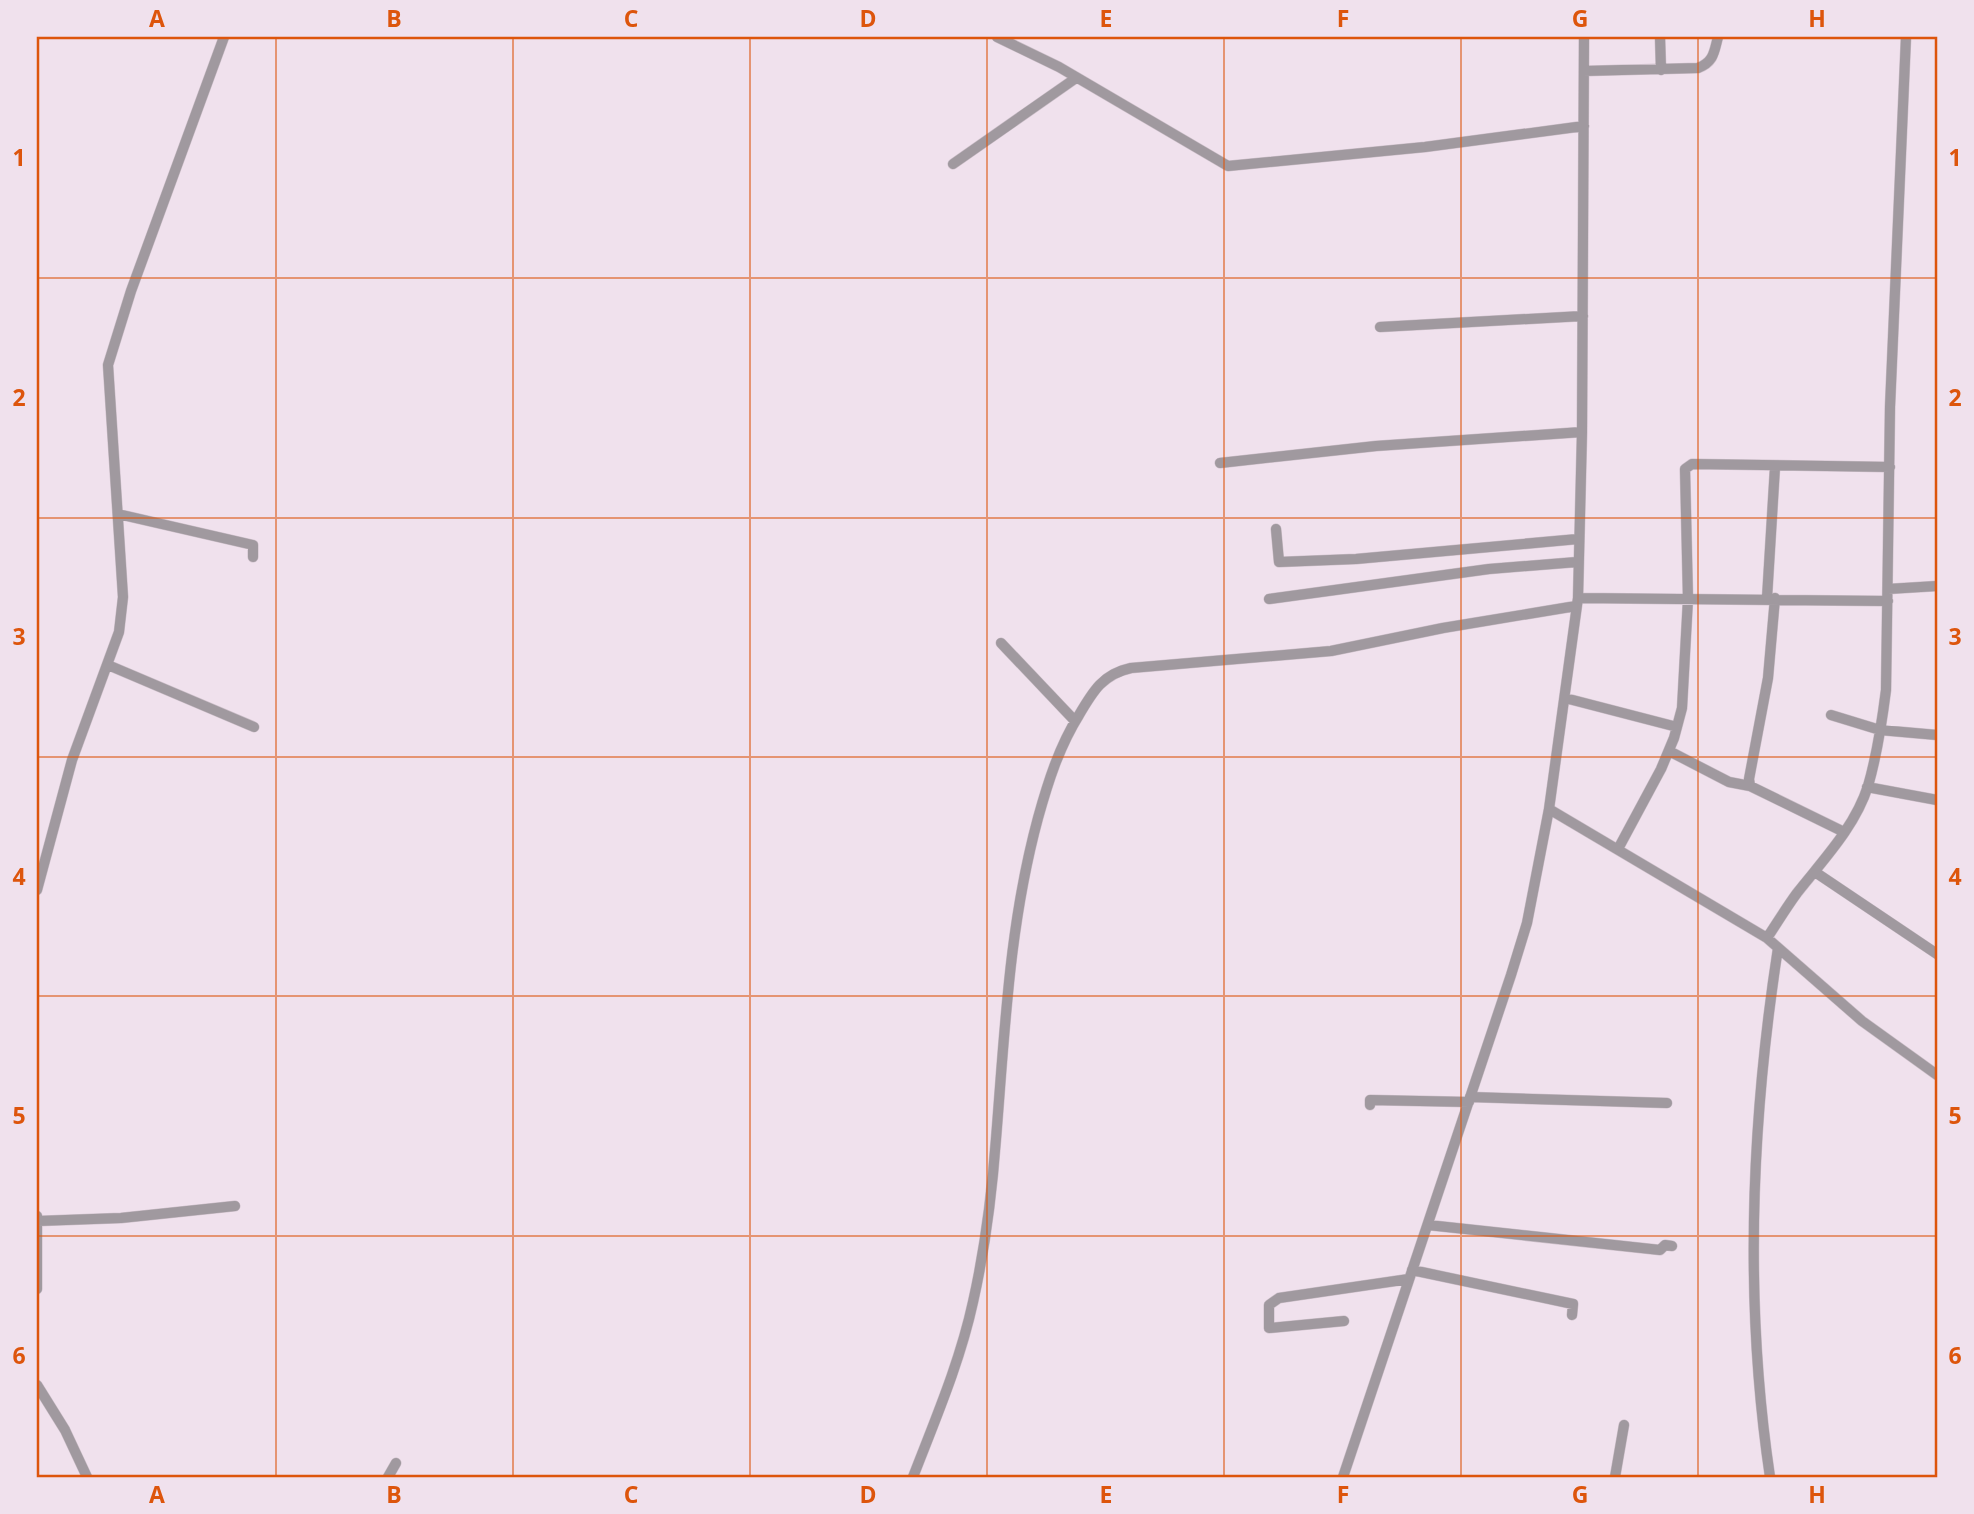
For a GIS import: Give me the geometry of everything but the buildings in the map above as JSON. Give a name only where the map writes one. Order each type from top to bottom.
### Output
[{"type":"street","points":[[37,890],[72,760],[119,632],[123,597],[108,365],[131,291],[223,37]]},
{"type":"street","points":[[997,37],[1076,78],[1228,166],[1412,148],[1584,126]]},
{"type":"street","points":[[1343,1477],[1527,923],[1549,809],[1577,602],[1582,432],[1584,37]]},
{"type":"street","points":[[1660,37],[1661,70]]},
{"type":"street","points":[[1584,72],[1698,68],[1709,64],[1718,37]]},
{"type":"street","points":[[1767,938],[1844,832],[1867,787],[1880,730],[1886,690],[1890,467],[1906,37]]},
{"type":"street","points":[[953,164],[1076,78]]},
{"type":"street","points":[[1380,327],[1583,316]]},
{"type":"street","points":[[1220,464],[1342,449],[1582,432]]},
{"type":"street","points":[[1618,849],[1669,751],[1683,699],[1688,599],[1685,469],[1692,464],[1890,467]]},
{"type":"street","points":[[1751,786],[1749,779],[1771,655],[1776,467]]},
{"type":"street","points":[[118,514],[253,545],[253,558]]},
{"type":"street","points":[[1276,529],[1279,562],[1356,559],[1578,539]]},
{"type":"street","points":[[1269,599],[1489,569],[1577,562]]},
{"type":"street","points":[[1888,589],[1937,586]]},
{"type":"street","points":[[913,1477],[954,1372],[973,1302],[995,1152],[1002,1026],[1017,907],[1048,784],[1065,737],[1097,686],[1113,671],[1331,651],[1577,602],[1771,598],[1888,601]]},
{"type":"street","points":[[1001,643],[1075,721]]},
{"type":"street","points":[[108,665],[254,727]]},
{"type":"street","points":[[1566,698],[1677,727]]},
{"type":"street","points":[[1831,715],[1880,730],[1937,735]]},
{"type":"street","points":[[1669,751],[1729,782],[1751,786],[1844,832]]},
{"type":"street","points":[[1867,787],[1937,800]]},
{"type":"street","points":[[1549,809],[1767,938],[1862,1021],[1937,1074]]},
{"type":"street","points":[[1815,872],[1937,954]]},
{"type":"street","points":[[1770,1477],[1755,1358],[1753,1251],[1765,1035],[1778,948]]},
{"type":"street","points":[[1370,1105],[1370,1100],[1469,1099],[1667,1103]]},
{"type":"street","points":[[37,1289],[37,1218],[121,1218],[235,1206]]},
{"type":"street","points":[[1428,1225],[1660,1250],[1665,1245],[1672,1246]]},
{"type":"street","points":[[1344,1321],[1269,1328],[1269,1305],[1279,1298],[1411,1275],[1573,1304],[1572,1315]]},
{"type":"street","points":[[37,1385],[65,1430],[87,1477]]},
{"type":"street","points":[[1615,1477],[1625,1425]]},
{"type":"street","points":[[388,1477],[396,1463]]}]
